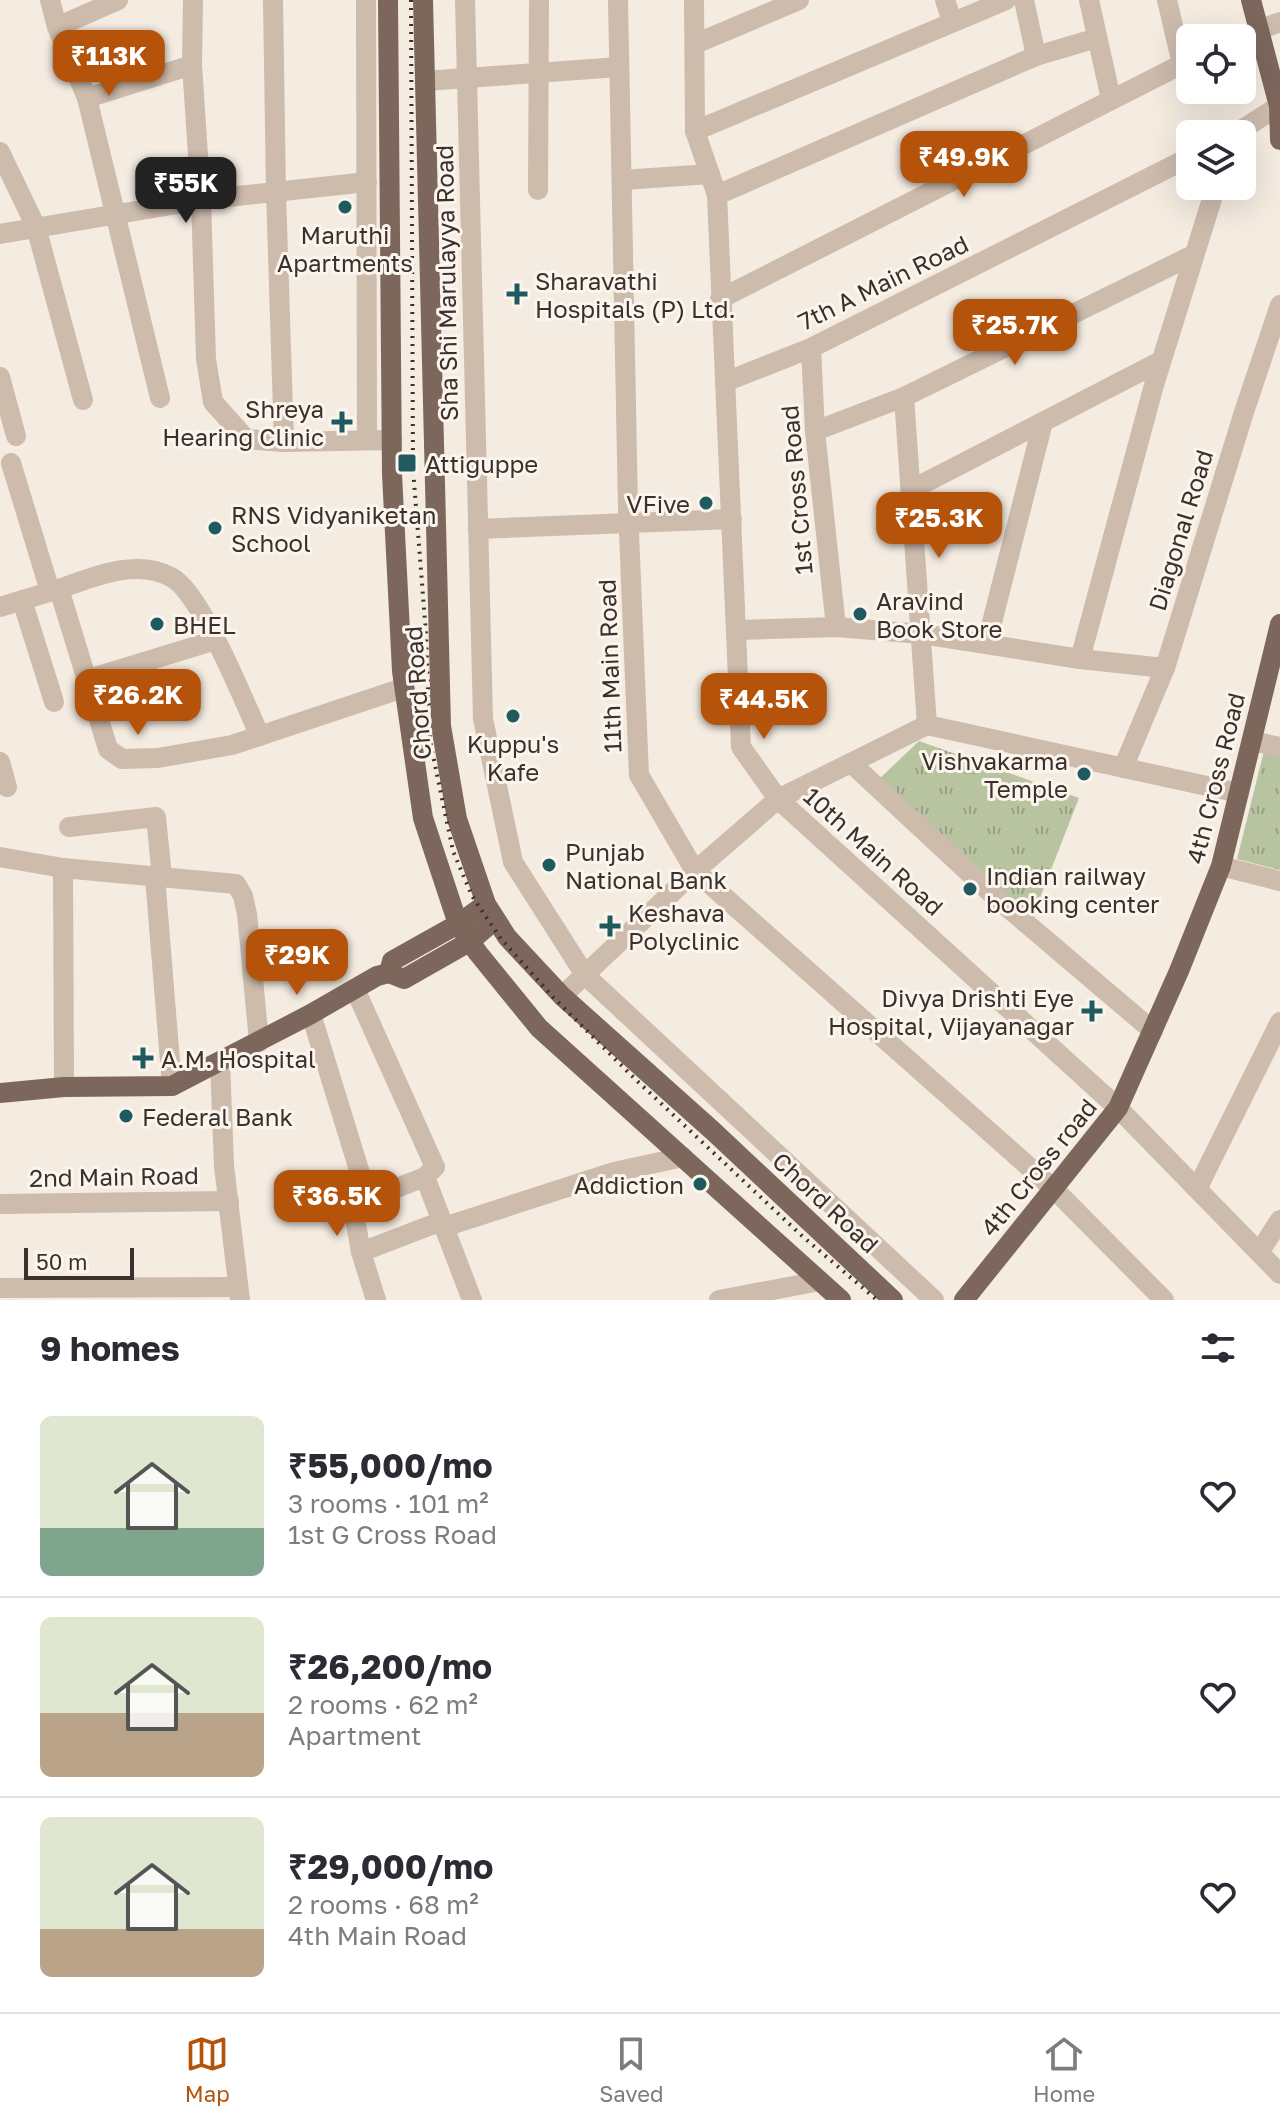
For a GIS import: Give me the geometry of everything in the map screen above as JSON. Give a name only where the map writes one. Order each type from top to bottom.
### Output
[{"type":"main road","name":"Chord Road","points":[[388,0],[392,440],[403,688],[423,818],[463,933],[539,1028],[841,1300]]},
{"type":"main road","name":"Chord Road","points":[[423,0],[441,726],[457,819],[491,912],[507,937],[562,996],[713,1131],[893,1300]]},
{"type":"main road","points":[[1251,0],[1279,106],[1280,140]]},
{"type":"main road","name":"4th Cross Road","points":[[1179,971],[1221,866],[1252,741],[1274,672],[1280,624]]},
{"type":"main road","points":[[0,1093],[64,1087],[172,1086],[377,976],[389,973],[392,961],[463,933],[491,912]]},
{"type":"main road","name":"4th Cross road","points":[[964,1300],[1118,1108],[1179,971]]},
{"type":"street","points":[[50,0],[57,27],[87,98],[160,398]]},
{"type":"street","points":[[57,27],[118,0]]},
{"type":"street","points":[[193,0],[192,65],[201,200],[206,359],[213,402],[246,439],[284,442],[392,440]]},
{"type":"street","points":[[273,0],[284,442]]},
{"type":"street","points":[[366,0],[367,440]]},
{"type":"street","name":"Sha Shi Marulayya Road","points":[[465,0],[483,719],[513,862],[585,975],[934,1300]]},
{"type":"street","points":[[538,190],[539,0]]},
{"type":"street","name":"11th Main Road","points":[[618,0],[628,524],[639,775],[695,871],[1054,1189],[1164,1300]]},
{"type":"street","name":"10th Main Road","points":[[694,0],[695,131],[717,195],[741,747],[778,799],[1118,1108],[1280,1274]]},
{"type":"street","points":[[695,44],[764,7],[799,0]]},
{"type":"street","points":[[945,0],[952,21]]},
{"type":"street","points":[[695,131],[1006,0]]},
{"type":"street","points":[[1024,0],[1036,56]]},
{"type":"street","points":[[1089,0],[1111,99]]},
{"type":"street","points":[[1167,0],[1176,29]]},
{"type":"street","points":[[1258,29],[1280,22]]},
{"type":"street","points":[[717,195],[1036,56],[1097,38]]},
{"type":"street","points":[[87,98],[192,65]]},
{"type":"street","points":[[425,81],[619,67]]},
{"type":"street","points":[[720,299],[1176,67]]},
{"type":"street","points":[[1256,121],[1279,106]]},
{"type":"street","points":[[0,152],[36,227],[83,400]]},
{"type":"street","name":"7th A Main Road","points":[[725,382],[811,348],[1176,164]]},
{"type":"street","points":[[622,180],[710,174]]},
{"type":"street","points":[[0,234],[201,200],[367,182]]},
{"type":"street","points":[[1080,659],[1161,361],[1211,200]]},
{"type":"street","points":[[815,431],[904,397],[1193,255]]},
{"type":"street","name":"Diagonal Road","points":[[1123,768],[1165,668],[1280,305]]},
{"type":"street","name":"1st Cross Road","points":[[811,348],[815,431],[836,627]]},
{"type":"street","points":[[911,490],[1161,361]]},
{"type":"street","points":[[0,377],[16,436]]},
{"type":"street","points":[[904,397],[927,725]]},
{"type":"street","points":[[987,642],[1043,422]]},
{"type":"street","points":[[11,463],[108,749],[122,759],[158,758],[232,745],[403,688]]},
{"type":"street","points":[[478,529],[732,519]]},
{"type":"street","points":[[54,702],[6,601],[54,590],[111,571],[143,570],[171,576],[186,589],[216,640],[260,736]]},
{"type":"street","points":[[737,630],[836,627],[922,634],[1080,659],[1165,668]]},
{"type":"street","points":[[85,680],[216,640]]},
{"type":"street","points":[[562,996],[695,871],[778,799],[927,725],[1239,793]]},
{"type":"street","points":[[1252,741],[1280,747]]},
{"type":"street","points":[[0,762],[7,787]]},
{"type":"street","points":[[851,763],[1005,906],[1153,1031]]},
{"type":"street","points":[[69,827],[156,817],[172,1086]]},
{"type":"street","points":[[0,857],[63,868],[236,884],[243,896],[259,1042]]},
{"type":"street","points":[[1221,866],[1280,881]]},
{"type":"street","points":[[63,868],[64,1087]]},
{"type":"street","points":[[355,989],[435,1167],[425,1177],[353,1208],[361,1252],[376,1300]]},
{"type":"street","points":[[311,1014],[368,1199]]},
{"type":"street","points":[[1198,1187],[1280,1022]]},
{"type":"street","points":[[0,1288],[239,1294],[224,1166],[220,1062]]},
{"type":"street","points":[[361,1252],[614,1172],[683,1157]]},
{"type":"street","points":[[425,1177],[472,1300]]},
{"type":"street","name":"2nd Main Road","points":[[0,1204],[229,1201]]},
{"type":"street","points":[[1260,1251],[1280,1220]]},
{"type":"street","points":[[719,1300],[820,1281]]},
{"type":"green space","points":[[919,741],[1079,798],[1031,921],[876,782]]},
{"type":"green space","points":[[1265,747],[1280,751],[1280,870],[1237,859]]},
{"type":"railway","points":[[411,0],[413,469],[426,634],[430,741],[453,851],[472,896],[501,939],[553,997],[801,1235],[877,1300]]},
{"type":"place","name":"Maruthi Apartments","points":[[345,207]]},
{"type":"place","name":"Sharavathi Hospitals (P) Ltd.","points":[[517,294]]},
{"type":"place","name":"Shreya Hearing Clinic","points":[[342,422]]},
{"type":"place","name":"Attiguppe","points":[[407,463]]},
{"type":"place","name":"VFive","points":[[706,503]]},
{"type":"place","name":"RNS Vidyaniketan School","points":[[215,528]]},
{"type":"place","name":"Aravind Book Store","points":[[860,614]]},
{"type":"place","name":"BHEL","points":[[157,624]]},
{"type":"place","name":"Kuppu's Kafe","points":[[513,716]]},
{"type":"place","name":"Vishvakarma Temple","points":[[1084,774]]},
{"type":"place","name":"Punjab National Bank","points":[[549,865]]},
{"type":"place","name":"Indian railway booking center","points":[[970,889]]},
{"type":"place","name":"Keshava Polyclinic","points":[[610,926]]},
{"type":"place","name":"Divya Drishti Eye Hospital, Vijayanagar","points":[[1092,1011]]},
{"type":"place","name":"A.M. Hospital","points":[[143,1058]]},
{"type":"place","name":"Federal Bank","points":[[126,1116]]},
{"type":"place","name":"Addiction","points":[[700,1184]]}]
